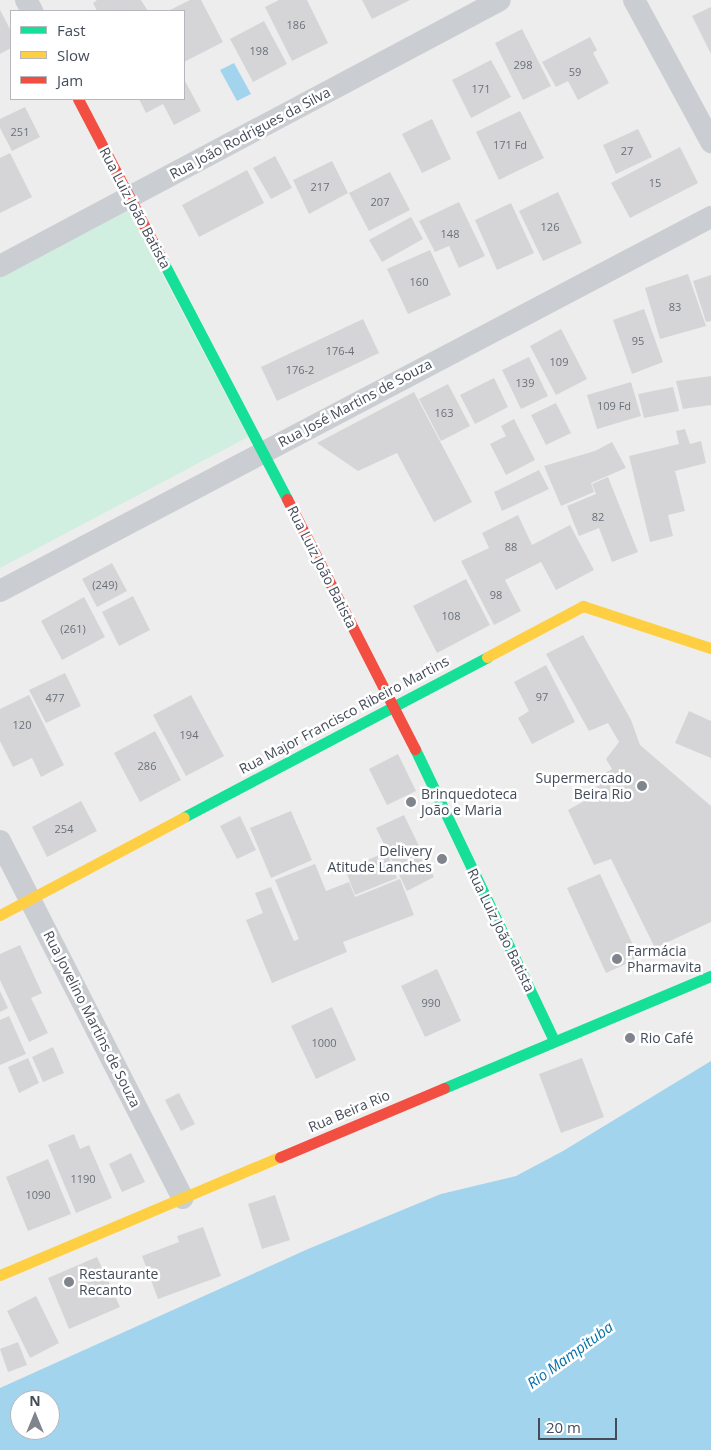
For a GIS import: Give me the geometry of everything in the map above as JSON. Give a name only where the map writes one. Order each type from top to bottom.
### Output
[{"type":"main road","name":"Rua Luiz João Batista","points":[[79,100],[394,705],[554,1041]]},
{"type":"main road","name":"Rua Major Francisco Ribeiro Martins","points":[[0,915],[583,606],[590,606],[711,648]]},
{"type":"main road","name":"Rua Beira Rio","points":[[0,1275],[711,976]]},
{"type":"street","name":"Rua João Rodrigues da Silva","points":[[0,266],[500,0]]},
{"type":"street","points":[[634,0],[711,142]]},
{"type":"street","name":"Rua José Martins de Souza","points":[[0,591],[711,217]]},
{"type":"street","name":"Rua Jovelino Martins de Souza","points":[[0,841],[183,1198]]},
{"type":"green space","points":[[127,208],[248,437],[0,568],[0,275]]},
{"type":"water","points":[[234,63],[251,94],[237,101],[220,70]]},
{"type":"water","name":"Rio Mampituba","points":[[711,1061],[711,1450],[0,1450],[0,1388],[308,1249],[441,1194],[516,1176],[563,1151]]},
{"type":"building","points":[[97,0],[141,0],[147,10],[96,10],[93,3]]},
{"type":"building","points":[[190,0],[201,0],[223,42],[185,61],[185,10],[170,10]]},
{"type":"building","points":[[279,0],[307,0],[328,43],[292,61],[265,7]]},
{"type":"building","points":[[362,0],[410,0],[372,19]]},
{"type":"building","points":[[711,7],[711,54],[692,16]]},
{"type":"building","points":[[0,10],[10,29],[10,49],[0,54]]},
{"type":"building","points":[[264,21],[287,64],[253,82],[230,39]]},
{"type":"building","points":[[522,29],[551,86],[523,100],[495,43]]},
{"type":"building","points":[[590,37],[597,50],[593,53],[609,83],[578,100],[568,81],[556,87],[542,62]]},
{"type":"building","points":[[491,60],[511,97],[471,118],[452,80]]},
{"type":"building","points":[[185,81],[201,111],[174,125],[163,104],[146,113],[140,100],[185,100]]},
{"type":"building","points":[[25,107],[40,137],[12,151],[0,128],[0,119]]},
{"type":"building","points":[[520,111],[544,158],[499,180],[476,132]]},
{"type":"building","points":[[432,119],[451,159],[422,173],[402,134]]},
{"type":"building","points":[[638,129],[652,157],[616,174],[603,145]]},
{"type":"building","points":[[680,147],[698,183],[630,218],[611,183]]},
{"type":"building","points":[[10,153],[32,197],[0,213],[0,158]]},
{"type":"building","points":[[275,156],[292,188],[271,199],[253,168]]},
{"type":"building","points":[[332,161],[348,193],[309,214],[293,180]]},
{"type":"building","points":[[247,170],[264,203],[199,237],[182,205]]},
{"type":"building","points":[[390,172],[410,210],[369,231],[349,193]]},
{"type":"building","points":[[558,192],[582,243],[543,261],[519,211]]},
{"type":"building","points":[[459,202],[485,256],[459,268],[449,246],[435,252],[419,221]]},
{"type":"building","points":[[511,203],[534,253],[497,270],[475,220]]},
{"type":"building","points":[[411,217],[423,239],[382,262],[369,240]]},
{"type":"building","points":[[430,250],[451,295],[408,314],[387,269]]},
{"type":"building","points":[[688,274],[706,326],[660,339],[645,288]]},
{"type":"building","points":[[711,275],[711,321],[706,322],[693,281]]},
{"type":"building","points":[[644,309],[663,362],[632,374],[613,320]]},
{"type":"building","points":[[363,319],[379,353],[277,401],[261,367]]},
{"type":"building","points":[[561,329],[587,379],[556,395],[530,346]]},
{"type":"building","points":[[529,357],[548,396],[521,409],[502,370]]},
{"type":"building","points":[[711,376],[711,405],[683,409],[676,381]]},
{"type":"building","points":[[494,378],[508,407],[475,424],[460,395]]},
{"type":"building","points":[[631,382],[641,416],[597,429],[587,395]]},
{"type":"building","points":[[448,384],[470,426],[441,441],[419,399]]},
{"type":"building","points":[[673,387],[679,411],[644,418],[638,394]]},
{"type":"building","points":[[414,392],[472,502],[434,522],[397,453],[358,471],[317,443]]},
{"type":"building","points":[[556,403],[571,433],[546,445],[531,415]]},
{"type":"building","points":[[514,419],[535,460],[506,475],[490,444],[506,436],[501,426]]},
{"type":"building","points":[[685,429],[690,444],[701,441],[706,463],[675,471],[685,511],[668,515],[673,536],[650,542],[629,456],[679,444],[676,431]]},
{"type":"building","points":[[612,442],[626,468],[591,483],[594,492],[561,506],[544,466],[595,451]]},
{"type":"building","points":[[539,470],[549,489],[502,511],[494,492]]},
{"type":"building","points":[[608,477],[638,552],[612,562],[599,528],[579,536],[567,506],[596,494],[592,484]]},
{"type":"building","points":[[518,515],[532,545],[570,525],[594,570],[556,590],[541,562],[505,580],[521,611],[494,625],[461,561],[489,548],[482,533]]},
{"type":"building","points":[[112,563],[127,591],[97,607],[82,579]]},
{"type":"building","points":[[466,579],[490,625],[437,653],[413,606]]},
{"type":"building","points":[[133,596],[150,630],[119,646],[102,612]]},
{"type":"building","points":[[84,597],[105,637],[62,660],[41,621]]},
{"type":"building","name":"Supermercado Beira Rio","points":[[583,635],[631,720],[640,745],[711,806],[711,922],[655,948],[611,859],[594,865],[568,810],[599,793],[595,780],[612,769],[606,759],[619,742],[608,723],[589,731],[546,654]]},
{"type":"building","points":[[546,665],[575,722],[532,744],[518,718],[529,711],[514,682]]},
{"type":"building","points":[[65,673],[81,706],[46,723],[29,690]]},
{"type":"building","points":[[29,695],[64,765],[41,777],[32,758],[13,767],[0,741],[0,709]]},
{"type":"building","points":[[191,695],[224,756],[186,776],[153,715]]},
{"type":"building","points":[[689,711],[711,721],[711,758],[675,743]]},
{"type":"building","points":[[155,731],[181,780],[140,802],[114,753]]},
{"type":"building","points":[[398,754],[416,791],[387,805],[369,769]]},
{"type":"building","points":[[81,801],[97,831],[47,857],[32,827]]},
{"type":"building","points":[[291,811],[312,860],[271,878],[250,828]]},
{"type":"building","points":[[404,815],[434,877],[407,891],[376,828]]},
{"type":"building","points":[[240,816],[256,850],[237,859],[220,826]]},
{"type":"building","points":[[387,852],[397,878],[355,895],[345,869]]},
{"type":"building","points":[[315,864],[326,891],[349,882],[355,897],[400,879],[414,915],[343,942],[347,952],[272,983],[246,920],[263,913],[255,893],[271,887],[294,941],[299,939],[275,880]]},
{"type":"building","points":[[600,874],[639,958],[606,973],[567,888]]},
{"type":"building","points":[[20,945],[42,993],[31,998],[48,1033],[29,1042],[0,980],[0,954]]},
{"type":"building","points":[[437,969],[461,1021],[425,1037],[401,986]]},
{"type":"building","points":[[0,991],[8,1008],[0,1012]]},
{"type":"building","points":[[332,1007],[356,1060],[316,1079],[291,1026]]},
{"type":"building","points":[[9,1016],[26,1054],[0,1065],[0,1020]]},
{"type":"building","points":[[53,1047],[64,1073],[43,1082],[32,1057]]},
{"type":"building","points":[[28,1058],[39,1083],[19,1093],[8,1067]]},
{"type":"building","points":[[582,1058],[604,1117],[561,1133],[539,1074]]},
{"type":"building","points":[[179,1093],[195,1124],[181,1131],[165,1100]]},
{"type":"building","points":[[74,1134],[80,1149],[89,1145],[112,1198],[76,1213],[48,1145]]},
{"type":"building","points":[[131,1153],[145,1182],[122,1192],[109,1164]]},
{"type":"building","points":[[48,1159],[71,1214],[28,1231],[6,1177]]},
{"type":"building","points":[[275,1195],[290,1240],[262,1249],[248,1204]]},
{"type":"building","points":[[203,1227],[221,1276],[158,1299],[142,1256],[179,1242],[177,1236]]},
{"type":"building","points":[[97,1257],[120,1307],[69,1329],[48,1278]]},
{"type":"building","points":[[36,1296],[59,1343],[30,1358],[7,1311]]},
{"type":"building","points":[[18,1342],[27,1365],[8,1372],[0,1349]]},
{"type":"traffic: fast","points":[[160,256],[287,499]]},
{"type":"traffic: fast","points":[[184,817],[487,657]]},
{"type":"traffic: fast","points":[[415,749],[554,1041]]},
{"type":"traffic: fast","points":[[444,1088],[711,976]]},
{"type":"traffic: slow","points":[[487,657],[583,606],[711,648]]},
{"type":"traffic: slow","points":[[0,915],[184,817]]},
{"type":"traffic: slow","points":[[0,1275],[280,1157]]},
{"type":"traffic: jam","points":[[79,100],[160,256]]},
{"type":"traffic: jam","points":[[287,499],[415,749]]},
{"type":"traffic: jam","points":[[280,1157],[444,1088]]},
{"type":"place","name":"Supermercado Beira Rio","points":[[642,786]]},
{"type":"place","name":"Brinquedoteca João e Maria","points":[[411,802]]},
{"type":"place","name":"Delivery Atitude Lanches","points":[[442,859]]},
{"type":"place","name":"Farmácia Pharmavita","points":[[617,959]]},
{"type":"place","name":"Rio Café","points":[[630,1038]]},
{"type":"place","name":"Restaurante Recanto","points":[[69,1282]]}]
